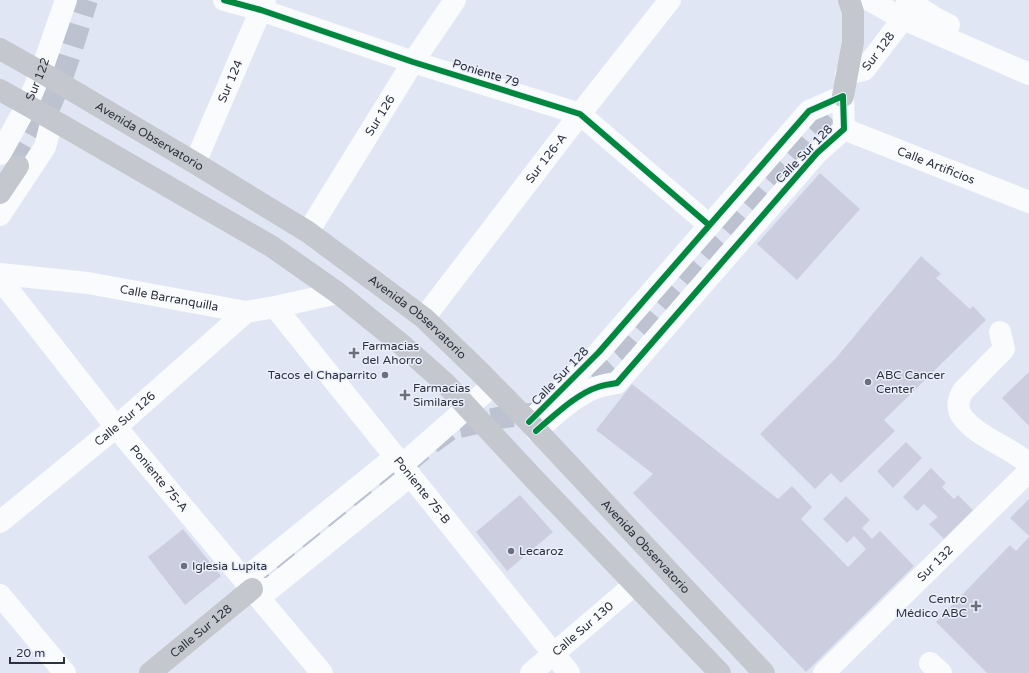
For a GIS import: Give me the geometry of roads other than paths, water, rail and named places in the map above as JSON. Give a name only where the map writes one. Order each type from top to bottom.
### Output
[{"type":"main road","points":[[843,96],[853,42],[854,26],[853,12],[849,0]]},
{"type":"main road","name":"Avenida Observatorio","points":[[0,49],[195,163],[308,232],[424,318],[533,426],[764,673]]},
{"type":"main road","points":[[0,90],[27,104],[52,120],[271,246],[338,292],[401,344],[445,384],[720,673]]},
{"type":"main road","points":[[0,193],[18,166]]},
{"type":"main road","name":"Calle Sur 128","points":[[150,673],[252,589]]},
{"type":"street","name":"Sur 122","points":[[0,154],[27,104],[41,72],[66,0]]},
{"type":"street","name":"Poniente 79","points":[[224,0],[263,5],[413,62],[580,114],[709,225]]},
{"type":"street","name":"Sur 126","points":[[308,232],[413,62],[455,0]]},
{"type":"street","name":"Sur 126-A","points":[[424,318],[580,114],[670,0]]},
{"type":"street","points":[[869,0],[909,6],[952,26],[1029,58]]},
{"type":"street","name":"Sur 124","points":[[195,163],[263,5]]},
{"type":"street","name":"Sur 128","points":[[846,74],[864,70],[909,6]]},
{"type":"street","points":[[909,6],[1029,74]]},
{"type":"street","name":"Calle Sur 128","points":[[843,96],[844,129],[817,153],[617,383],[597,387],[583,394],[533,426],[809,110],[843,96]]},
{"type":"street","points":[[0,215],[45,147],[52,120]]},
{"type":"street","name":"Calle Artificios","points":[[844,129],[1029,202]]},
{"type":"street","name":"Calle Barranquilla","points":[[0,274],[88,283],[246,312],[275,307],[338,292]]},
{"type":"street","name":"Poniente 75-A","points":[[0,279],[116,427],[322,673]]},
{"type":"street","name":"Poniente 75-B","points":[[275,307],[569,673]]},
{"type":"street","name":"Calle Sur 126","points":[[0,522],[116,427],[246,312]]},
{"type":"street","points":[[1000,332],[1004,349],[963,391],[959,400],[959,410],[965,419],[983,435],[1022,458],[1029,464]]},
{"type":"street","points":[[599,352],[606,354],[614,361],[617,383]]},
{"type":"street","points":[[402,465],[396,457],[253,572],[252,589],[270,589],[402,465],[468,408],[492,385]]},
{"type":"street","name":"Sur 132","points":[[824,673],[1029,470]]},
{"type":"street","name":"Calle Sur 130","points":[[531,673],[634,584]]},
{"type":"street","points":[[0,595],[65,673]]},
{"type":"tunnel","points":[[18,166],[40,126],[57,89],[67,64],[87,0]]},
{"type":"tunnel","points":[[567,398],[627,343],[843,96]]},
{"type":"tunnel","points":[[252,589],[430,444],[451,429],[498,418],[539,413]]},
{"type":"place","name":"Farmacias del Ahorro","points":[[354,353]]},
{"type":"place","name":"Tacos el Chaparrito","points":[[385,375]]},
{"type":"place","name":"ABC Cancer Center","points":[[868,382]]},
{"type":"place","name":"Farmacias Similares","points":[[405,395]]},
{"type":"place","name":"Lecaroz","points":[[511,551]]},
{"type":"place","name":"Iglesia Lupita","points":[[184,566]]},
{"type":"place","name":"Centro Médico ABC","points":[[976,606]]}]
